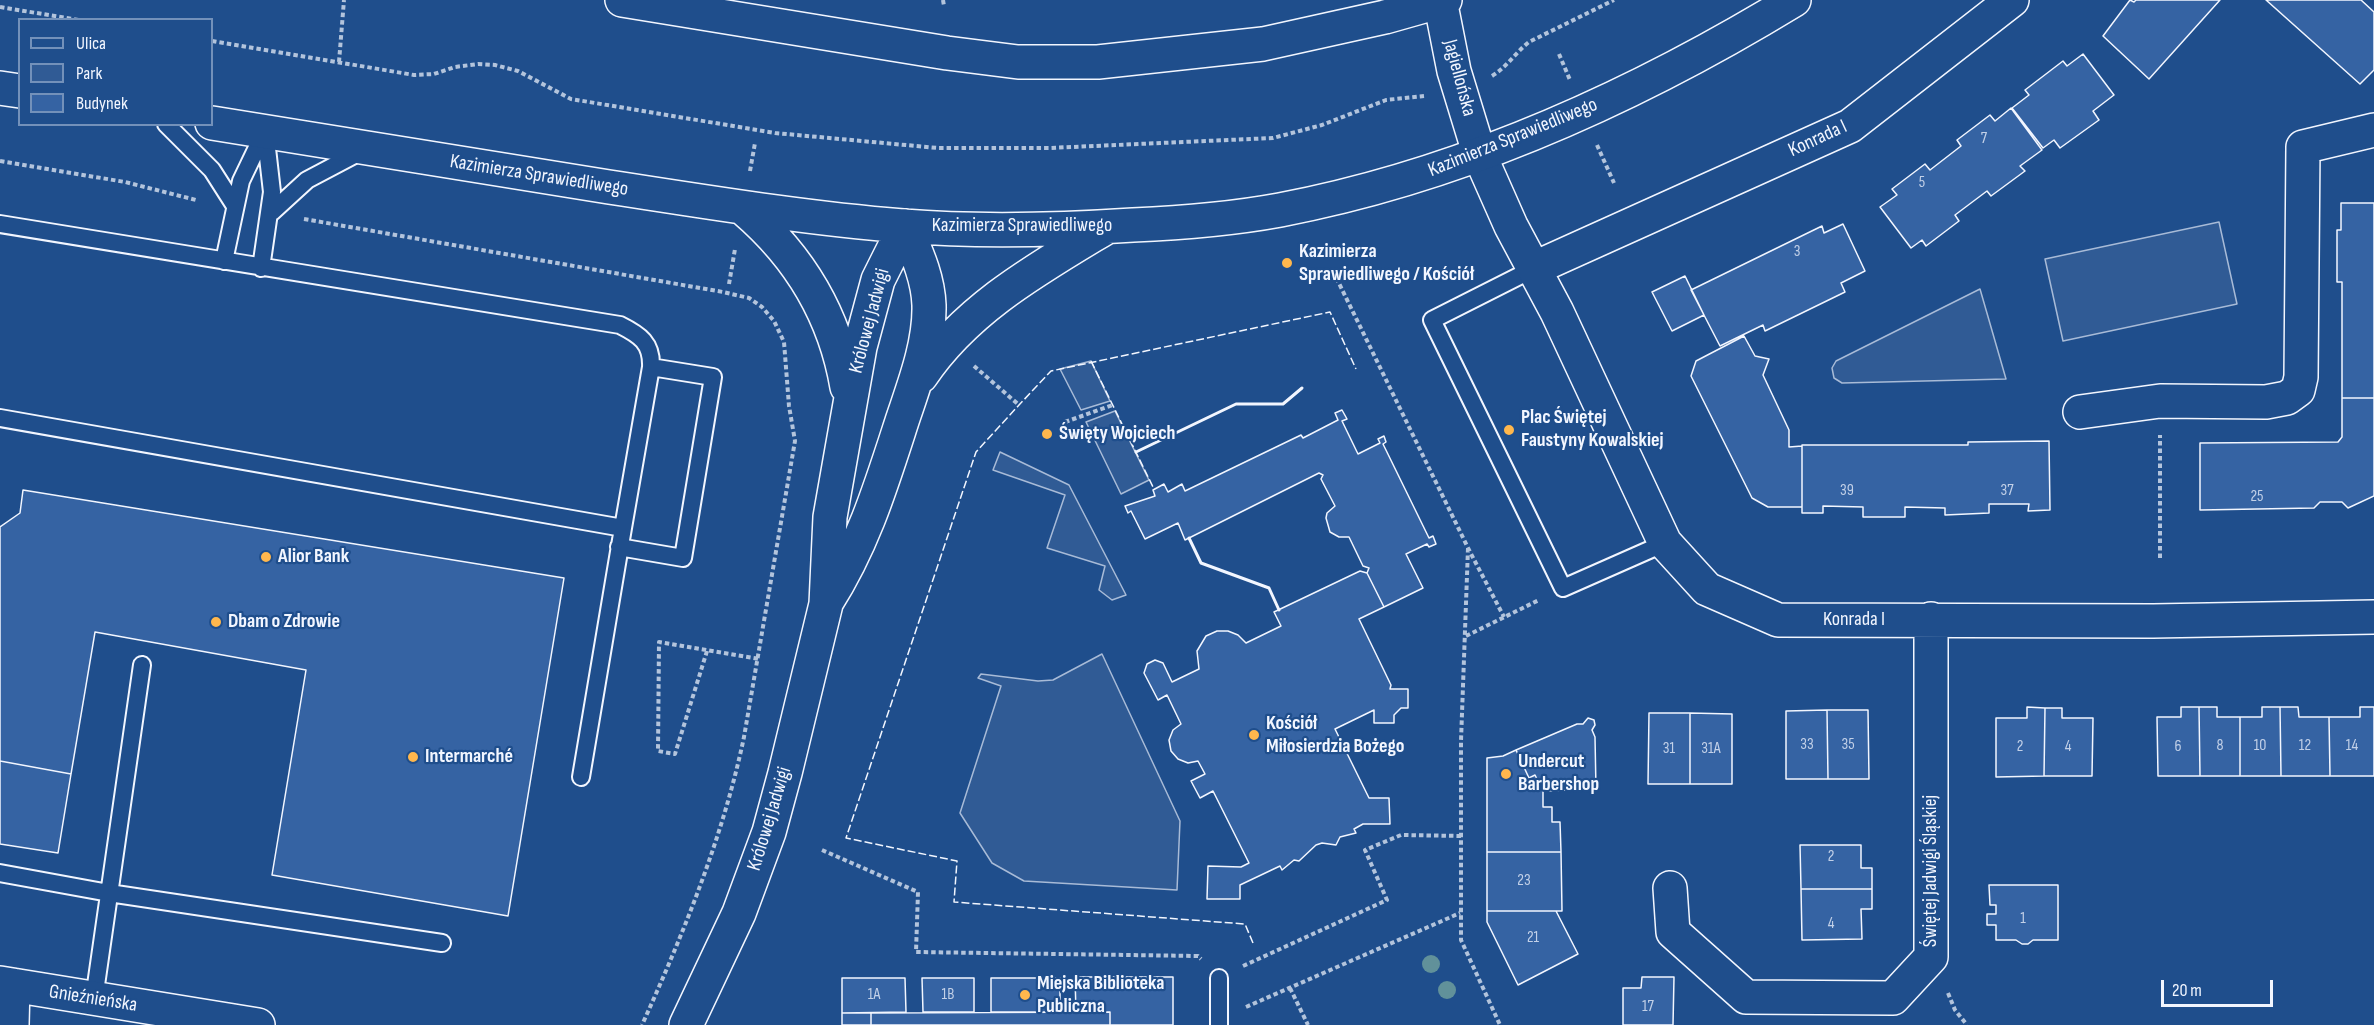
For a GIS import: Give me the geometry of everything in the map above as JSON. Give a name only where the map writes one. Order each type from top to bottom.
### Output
[{"type":"street","points":[[622,0],[947,53],[1018,62],[1098,62],[1263,44],[1442,1]]},
{"type":"street","name":"Kazimierza Sprawiedliwego","points":[[213,123],[744,209],[905,226],[985,229],[1107,227],[1212,219],[1275,211],[1390,184],[1480,156],[1583,113],[1691,61],[1794,0]]},
{"type":"street","name":"Konrada I","points":[[1535,268],[1850,126],[2012,0]]},
{"type":"street","name":"Jagiellońska","points":[[1442,1],[1459,86],[1480,156]]},
{"type":"street","points":[[0,88],[18,91]]},
{"type":"street","points":[[2080,412],[2160,401],[2266,402],[2287,398],[2298,390],[2301,377],[2303,147],[2374,130]]},
{"type":"street","name":"Konrada I","points":[[1480,156],[1511,226],[1535,268],[1665,543],[1707,589],[1778,620],[2153,621],[2374,617]]},
{"type":"street","points":[[744,209],[798,265],[818,298],[831,325],[843,364],[850,401]]},
{"type":"street","name":"Królowej Jadwigi","points":[[826,604],[860,543],[913,388],[922,354],[929,306],[921,265],[905,226]]},
{"type":"street","name":"Królowej Jadwigi","points":[[686,1025],[739,913],[769,832],[826,604],[830,517],[860,347],[878,280],[905,226]]},
{"type":"street","points":[[913,388],[944,345],[999,295],[1107,227]]},
{"type":"street","name":"Świętej Jadwigi Śląskiej","points":[[1670,888],[1673,933],[1746,996],[1893,998],[1931,957],[1931,619]]},
{"type":"street","points":[[6,984],[12,1025]]},
{"type":"street","name":"Gnieźnieńska","points":[[6,984],[258,1025]]},
{"type":"lane","points":[[168,126],[212,170],[235,206]]},
{"type":"lane","points":[[224,261],[241,181],[265,131]]},
{"type":"lane","points":[[261,268],[272,212],[271,172],[265,131]]},
{"type":"lane","points":[[272,212],[317,174],[370,148]]},
{"type":"lane","points":[[0,224],[620,326],[635,332],[647,342],[652,354],[651,367],[581,777]]},
{"type":"lane","points":[[1535,268],[1432,320],[1563,588],[1665,543]]},
{"type":"lane","points":[[619,547],[683,558],[713,377],[651,367]]},
{"type":"lane","points":[[0,418],[623,528]]},
{"type":"lane","points":[[94,999],[142,665]]},
{"type":"lane","points":[[0,873],[110,893],[442,943]]},
{"type":"lane","points":[[1219,978],[1219,1022]]},
{"type":"path","points":[[339,62],[344,0]]},
{"type":"path","points":[[943,0],[944,6]]},
{"type":"path","points":[[213,41],[414,75],[434,74],[455,67],[478,64],[495,65],[518,71],[571,99],[764,132],[938,148],[1049,148],[1273,138],[1322,125],[1386,100],[1422,96],[1492,76],[1502,71],[1517,51],[1529,42],[1614,0]]},
{"type":"path","points":[[0,7],[67,18]]},
{"type":"path","points":[[0,161],[125,182],[235,206]]},
{"type":"path","points":[[272,212],[342,227],[749,298],[762,307],[774,321],[784,342],[789,406],[795,441],[759,659],[735,782],[697,897],[642,1025]]},
{"type":"path","points":[[1333,271],[1504,617]]},
{"type":"path","points":[[969,363],[978,368],[1019,405]]},
{"type":"path","points":[[2160,401],[2160,558]]},
{"type":"path","points":[[1065,422],[1113,405]]},
{"type":"path","points":[[1468,548],[1466,636],[1463,656],[1461,940],[1500,1025]]},
{"type":"path","points":[[1466,636],[1563,588]]},
{"type":"path","points":[[707,651],[675,754],[658,751],[659,642],[759,659]]},
{"type":"path","points":[[822,850],[918,892],[916,952],[1198,956],[1219,978],[1387,900],[1365,850],[1401,835],[1461,836]]},
{"type":"path","points":[[1219,1022],[1460,913]]},
{"type":"path","points":[[1290,988],[1308,1025]]},
{"type":"green space","points":[[2219,222],[2237,304],[2063,341],[2045,259]]},
{"type":"green space","points":[[1980,289],[2006,379],[1842,383],[1834,378],[1832,368],[1836,361]]},
{"type":"green space","points":[[1091,361],[1110,401],[1081,410],[1060,369]]},
{"type":"green space","points":[[1115,411],[1149,480],[1121,494],[1086,422]]},
{"type":"green space","points":[[1000,452],[1069,485],[1126,595],[1112,600],[1099,590],[1105,566],[1047,548],[1065,495],[993,470]]},
{"type":"green space","points":[[1102,654],[1180,821],[1177,890],[1024,881],[992,863],[960,813],[1001,686],[978,678],[981,674],[1038,681],[1053,680]]},
{"type":"building","points":[[2130,0],[2134,2],[2136,0],[2220,0],[2149,79],[2103,36]]},
{"type":"building","points":[[2266,0],[2361,0],[2374,12],[2374,70],[2360,84]]},
{"type":"building","points":[[2083,54],[2114,95],[2093,111],[2099,120],[2060,148],[2054,140],[2043,148],[2012,108],[2029,95],[2025,90],[2063,61],[2067,66]]},
{"type":"building","points":[[2011,108],[2042,150],[2020,166],[2025,171],[1991,196],[1987,191],[1955,215],[1959,221],[1926,246],[1922,240],[1911,248],[1880,207],[1897,195],[1892,189],[1925,164],[1930,170],[1961,146],[1957,140],[1990,115],[1995,121]]},
{"type":"building","points":[[2341,203],[2374,203],[2374,398],[2342,398],[2342,282],[2337,282],[2337,230],[2341,230]]},
{"type":"building","points":[[1843,224],[1865,271],[1841,283],[1845,292],[1765,331],[1763,325],[1720,346],[1691,290],[1822,226],[1824,233]]},
{"type":"building","points":[[1685,276],[1704,315],[1672,331],[1652,292]]},
{"type":"building","points":[[1744,336],[1755,356],[1769,359],[1763,375],[1789,430],[1789,447],[1802,446],[1802,507],[1768,507],[1752,498],[1691,376],[1696,361]]},
{"type":"building","points":[[2342,398],[2374,398],[2374,496],[2348,508],[2342,502],[2320,502],[2314,508],[2200,510],[2200,443],[2338,442],[2342,437]]},
{"type":"building","points":[[1342,410],[1347,419],[1342,421],[1358,454],[1380,443],[1378,439],[1384,436],[1386,442],[1383,444],[1429,538],[1433,536],[1436,544],[1429,547],[1427,544],[1406,554],[1423,588],[1384,607],[1367,573],[1369,568],[1363,566],[1349,537],[1339,537],[1330,532],[1326,518],[1327,513],[1335,506],[1321,479],[1323,475],[1319,473],[1185,540],[1178,523],[1145,539],[1131,511],[1128,513],[1125,506],[1155,496],[1153,490],[1164,484],[1168,492],[1182,484],[1185,491],[1301,435],[1303,438],[1338,420],[1335,413]]},
{"type":"building","points":[[2049,441],[2050,510],[2028,511],[2029,504],[1989,504],[1989,513],[1945,515],[1945,508],[1905,507],[1905,517],[1863,517],[1863,507],[1823,506],[1823,513],[1802,513],[1802,445],[1968,445],[1968,442]]},
{"type":"building","points":[[23,490],[564,578],[508,916],[272,875],[306,670],[95,632],[71,774],[0,761],[0,527],[20,513]]},
{"type":"building","name":"Kościół Miłosierdzia Bożego","points":[[1360,571],[1367,573],[1384,607],[1359,619],[1391,685],[1390,689],[1408,689],[1408,708],[1401,708],[1394,715],[1394,723],[1374,723],[1374,710],[1335,729],[1369,798],[1389,798],[1390,824],[1363,824],[1354,829],[1356,833],[1340,837],[1336,845],[1322,843],[1316,845],[1299,861],[1294,860],[1282,870],[1280,866],[1240,885],[1240,899],[1207,899],[1208,866],[1241,867],[1249,863],[1213,791],[1200,798],[1191,781],[1205,774],[1198,761],[1188,763],[1178,759],[1171,751],[1169,740],[1173,730],[1181,724],[1167,695],[1158,700],[1144,673],[1147,664],[1155,660],[1163,663],[1172,682],[1199,669],[1197,651],[1206,636],[1217,631],[1228,631],[1238,635],[1246,643],[1281,626],[1274,612]]},
{"type":"building","points":[[2027,707],[2045,708],[2044,776],[1996,777],[1996,718],[2027,718]]},
{"type":"building","points":[[2181,707],[2199,707],[2200,776],[2158,776],[2157,717],[2181,717]]},
{"type":"building","points":[[2199,707],[2217,707],[2217,717],[2240,717],[2240,776],[2200,776]]},
{"type":"building","points":[[2262,707],[2280,707],[2281,776],[2240,776],[2240,717],[2262,717]]},
{"type":"building","points":[[2280,707],[2298,707],[2299,717],[2329,717],[2330,776],[2281,776]]},
{"type":"building","points":[[2360,707],[2374,707],[2374,776],[2330,776],[2329,717],[2360,717]]},
{"type":"building","points":[[2045,708],[2062,708],[2062,718],[2093,718],[2092,776],[2044,776]]},
{"type":"building","points":[[1827,710],[1868,710],[1869,779],[1828,779]]},
{"type":"building","points":[[1827,710],[1828,779],[1786,779],[1786,711]]},
{"type":"building","points":[[1649,713],[1690,713],[1690,784],[1648,784]]},
{"type":"building","points":[[1690,713],[1732,714],[1732,784],[1690,784]]},
{"type":"building","points":[[1588,718],[1594,720],[1595,725],[1592,730],[1595,737],[1596,789],[1543,791],[1535,775],[1529,778],[1516,750],[1577,724],[1583,724]]},
{"type":"building","points":[[1516,750],[1529,778],[1535,775],[1543,791],[1543,807],[1552,807],[1552,822],[1560,822],[1561,852],[1487,852],[1487,758],[1503,756]]},
{"type":"building","points":[[0,761],[71,774],[58,853],[0,844]]},
{"type":"building","points":[[1800,845],[1861,845],[1861,868],[1872,868],[1872,889],[1801,889]]},
{"type":"building","points":[[1487,852],[1561,852],[1562,911],[1487,911]]},
{"type":"building","points":[[1989,885],[2058,885],[2058,940],[2033,940],[2028,944],[2022,944],[2016,940],[1996,940],[1996,925],[1987,925],[1987,914],[1996,914],[1996,905],[1990,905]]},
{"type":"building","points":[[1801,889],[1872,889],[1872,909],[1861,909],[1862,939],[1802,940]]},
{"type":"building","points":[[1487,911],[1556,911],[1578,954],[1518,985],[1487,922]]},
{"type":"building","points":[[1075,977],[1173,977],[1173,1025],[1110,1025],[1110,1012],[1076,1012]]},
{"type":"building","points":[[1642,977],[1674,977],[1673,1025],[1623,1025],[1623,988],[1641,988]]},
{"type":"building","points":[[842,978],[905,978],[906,1012],[842,1013]]},
{"type":"building","points":[[922,978],[974,978],[974,1012],[923,1012]]},
{"type":"building","name":"Miejska Biblioteka Publiczna","points":[[991,978],[1060,978],[1060,1012],[991,1012]]},
{"type":"building","points":[[1110,1012],[1110,1025],[871,1025],[871,1013]]},
{"type":"building","points":[[842,1013],[871,1013],[871,1025],[842,1025]]},
{"type":"fence","points":[[1253,943],[1245,924],[954,902],[957,861],[846,838],[976,452],[1051,371],[1330,312],[1356,369]]},
{"type":"fence","points":[[1091,361],[1154,489]]},
{"type":"wall","points":[[1136,452],[1236,404],[1283,404],[1302,388]]},
{"type":"wall","points":[[1189,538],[1201,563],[1269,588],[1279,610]]},
{"type":"place","name":"Kazimierza Sprawiedliwego / Kościół","points":[[1287,263]]},
{"type":"place","name":"Plac Świętej Faustyny Kowalskiej","points":[[1509,430]]},
{"type":"place","name":"Święty Wojciech","points":[[1047,434]]},
{"type":"place","name":"Alior Bank","points":[[266,557]]},
{"type":"place","name":"Dbam o Zdrowie","points":[[216,622]]},
{"type":"place","name":"Kościół Miłosierdzia Bożego","points":[[1254,735]]},
{"type":"place","name":"Intermarché","points":[[413,757]]},
{"type":"place","name":"Undercut Barbershop","points":[[1506,774]]},
{"type":"place","name":"Miejska Biblioteka Publiczna","points":[[1025,995]]}]
